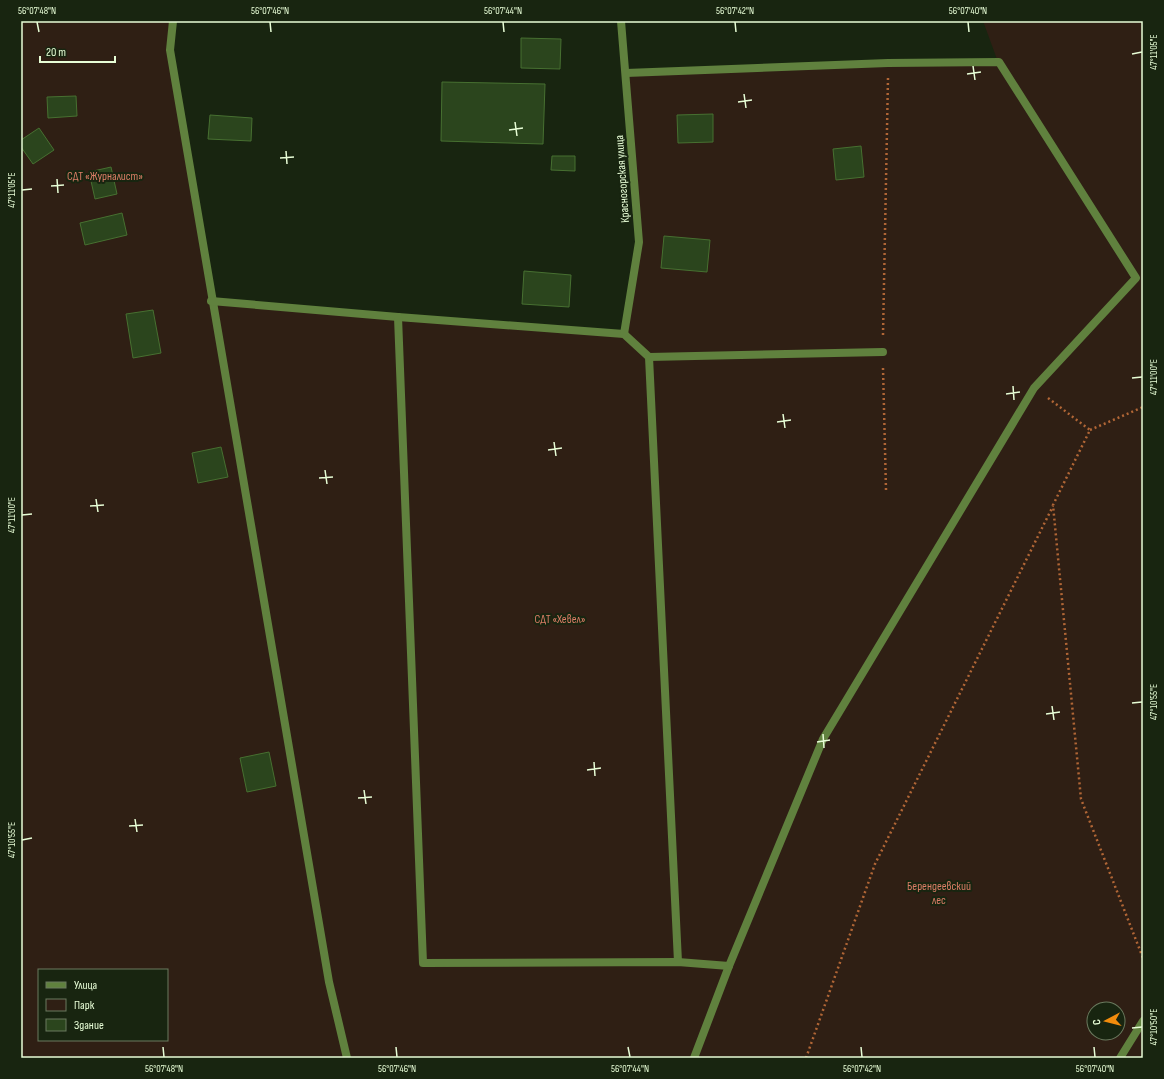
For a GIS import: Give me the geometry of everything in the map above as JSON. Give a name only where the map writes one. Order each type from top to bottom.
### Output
[{"type":"street","points":[[173,21],[170,50],[212,301],[329,982],[347,1058]]},
{"type":"street","name":"Красногорская улица","points":[[621,21],[639,242],[624,334]]},
{"type":"street","points":[[626,72],[888,63],[999,62],[1136,278],[1034,388],[823,739],[729,966],[694,1058]]},
{"type":"street","points":[[212,301],[624,334],[649,357],[883,352]]},
{"type":"street","points":[[398,317],[422,962],[678,962],[729,966]]},
{"type":"street","points":[[649,357],[678,962]]},
{"type":"street","points":[[1120,1058],[1143,1021]]},
{"type":"path","points":[[886,490],[883,352],[888,63]]},
{"type":"path","points":[[1034,388],[1090,430]]},
{"type":"path","points":[[806,1058],[875,864],[1090,430],[1143,407]]},
{"type":"path","points":[[1053,505],[1081,799],[1143,958]]},
{"type":"green space","points":[[21,21],[173,21],[170,50],[212,301],[623,334],[639,242],[626,73],[998,62],[983,21],[1143,21],[1143,1058],[21,1058]]},
{"type":"building","points":[[521,38],[561,39],[560,69],[521,68]]},
{"type":"building","points":[[442,82],[545,84],[543,144],[441,141]]},
{"type":"building","points":[[76,96],[77,116],[48,118],[47,97]]},
{"type":"building","points":[[713,114],[713,142],[678,143],[677,115]]},
{"type":"building","points":[[210,115],[252,118],[251,141],[208,139]]},
{"type":"building","points":[[39,128],[54,150],[33,164],[21,147],[21,140]]},
{"type":"building","points":[[861,146],[864,177],[836,180],[833,149]]},
{"type":"building","points":[[552,156],[575,156],[575,171],[551,170]]},
{"type":"building","points":[[111,167],[117,194],[95,199],[89,172]]},
{"type":"building","points":[[122,213],[127,235],[85,245],[80,223]]},
{"type":"building","points":[[664,236],[710,240],[707,272],[661,268]]},
{"type":"building","points":[[524,271],[571,275],[569,307],[522,304]]},
{"type":"building","points":[[153,310],[161,353],[133,358],[126,314]]},
{"type":"building","points":[[221,447],[228,477],[198,483],[192,453]]},
{"type":"building","points":[[269,752],[276,786],[247,792],[240,758]]},
{"type":"park label","name":"СДТ «Журналист»","points":[[105,176]]},
{"type":"park label","name":"СДТ «Хевел»","points":[[560,619]]},
{"type":"park label","name":"Берендеевский лес","points":[[939,893]]}]
